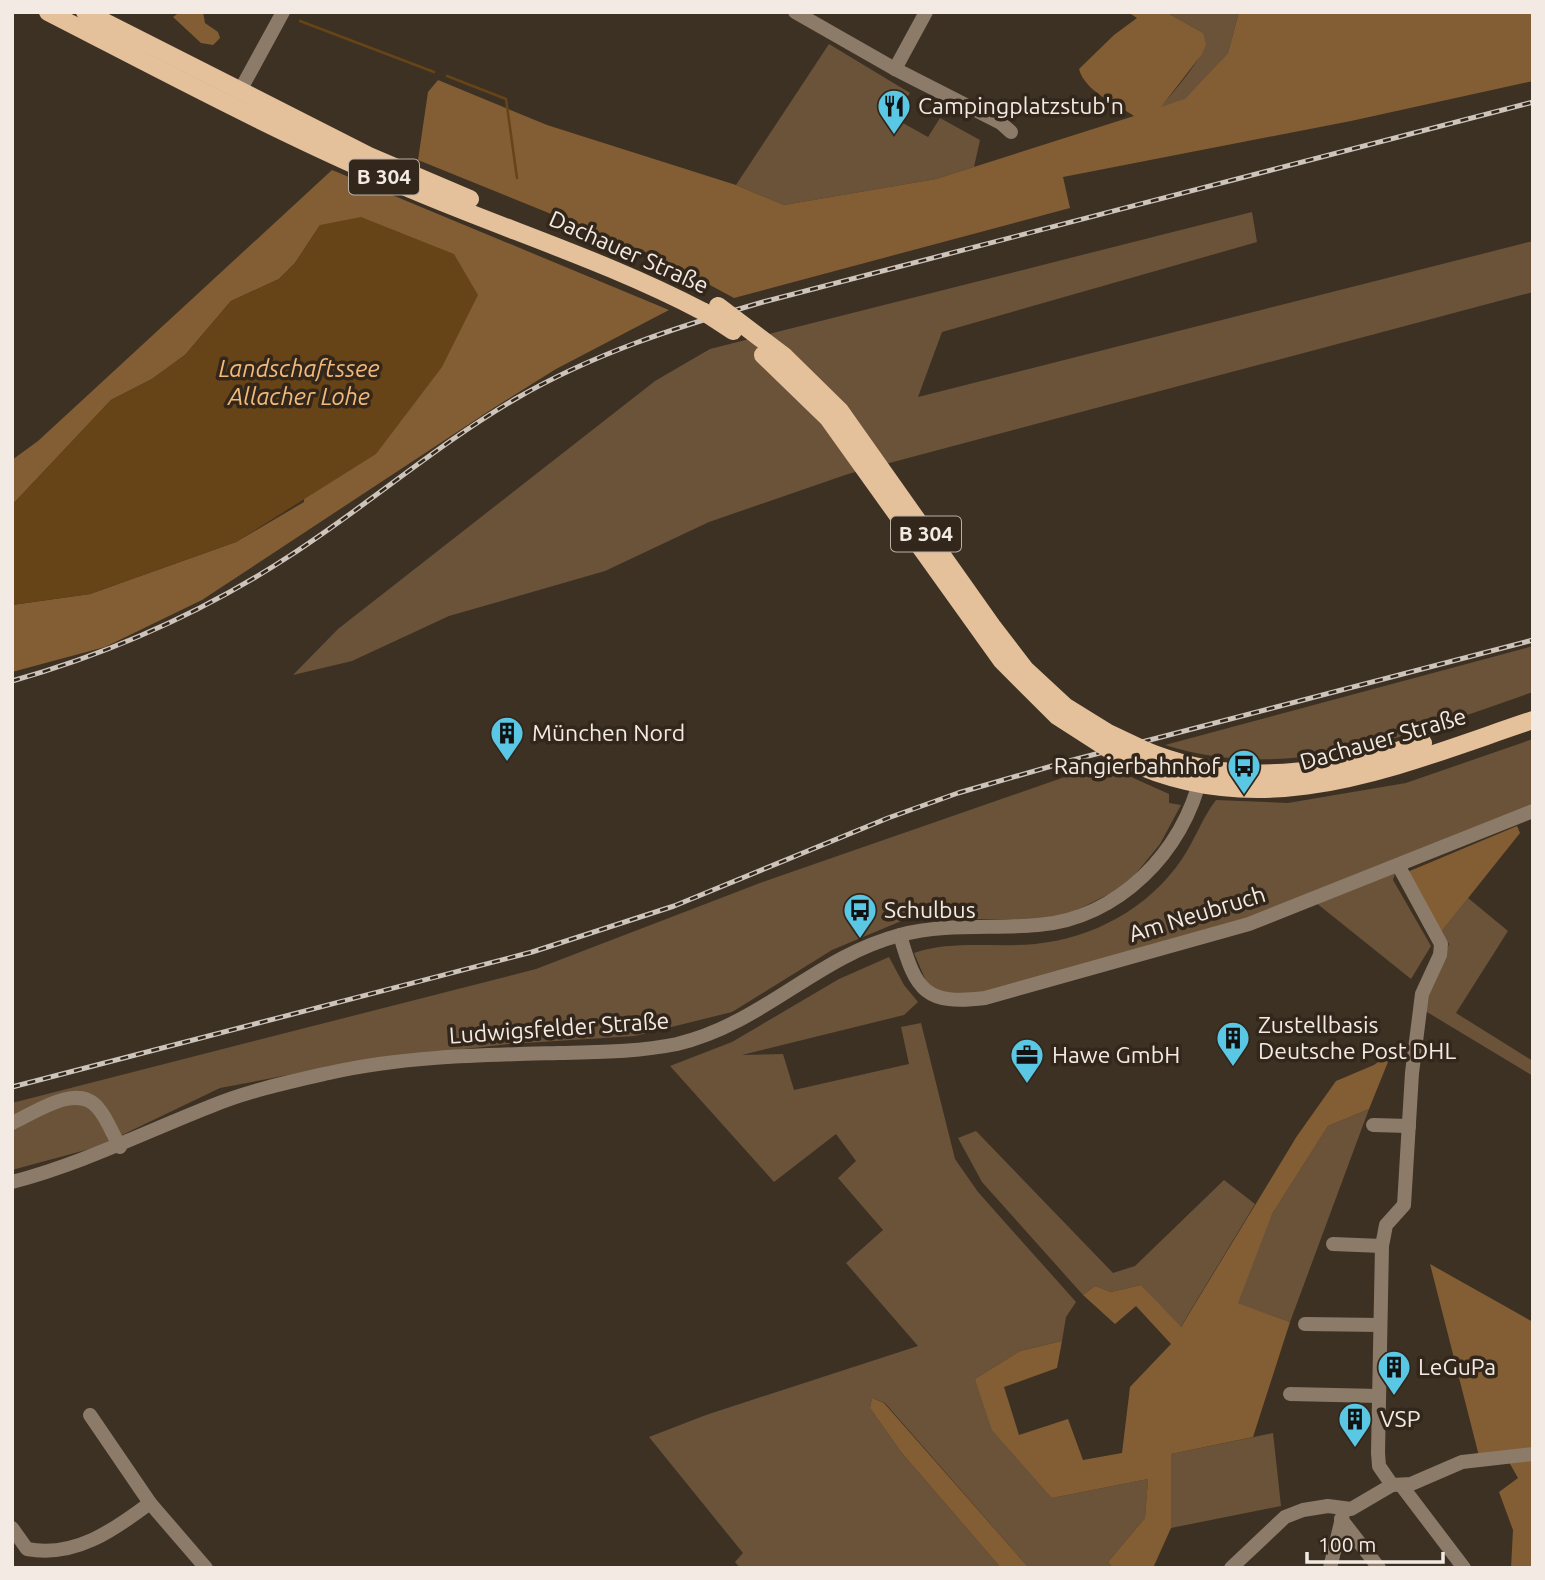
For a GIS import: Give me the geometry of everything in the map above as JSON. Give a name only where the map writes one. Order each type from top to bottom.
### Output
[{"type":"main road","name":"Dachauer Straße","points":[[48,12],[236,98],[549,235],[653,271],[784,356],[840,411],[992,626],[1025,668],[1066,707],[1108,733],[1201,776],[1254,790],[1309,788],[1375,771],[1533,720]]},
{"type":"main road","name":"Dachauer Straße","points":[[85,12],[236,98]]},
{"type":"main road","name":"Dachauer Straße","points":[[711,309],[775,364],[828,418],[1002,661],[1025,687],[1057,716],[1124,759],[1147,770],[1201,776],[1276,775],[1327,769],[1376,758],[1533,707]]},
{"type":"street","points":[[236,98],[283,12]]},
{"type":"street","points":[[794,12],[895,69],[1001,123],[1011,132]]},
{"type":"street","points":[[895,69],[926,12]]},
{"type":"street","name":"Ludwigsfelder Straße","points":[[12,1182],[120,1147],[212,1105],[278,1086],[366,1065],[608,1051],[674,1044],[730,1026],[762,1010],[831,963],[900,935],[955,926],[1059,923],[1095,910],[1121,895],[1157,862],[1178,833],[1201,776]]},
{"type":"street","name":"Am Neubruch","points":[[900,935],[915,975],[925,990],[943,1001],[959,1001],[1084,972],[1249,924],[1533,811]]},
{"type":"street","points":[[1398,865],[1441,944],[1440,955],[1422,994],[1404,1205],[1387,1225],[1382,1246],[1379,1466],[1465,1568]]},
{"type":"street","points":[[12,1123],[66,1098],[85,1098],[98,1107],[120,1147]]},
{"type":"street","points":[[1373,1125],[1409,1126]]},
{"type":"street","points":[[1333,1244],[1382,1246]]},
{"type":"street","points":[[1305,1324],[1380,1325]]},
{"type":"street","points":[[1290,1395],[1379,1396]]},
{"type":"street","points":[[90,1415],[150,1503],[206,1568]]},
{"type":"street","points":[[1330,1568],[1346,1513],[1396,1485],[1412,1483],[1462,1462],[1533,1454]]},
{"type":"street","points":[[12,1528],[27,1549],[83,1544],[104,1537],[150,1503]]},
{"type":"street","points":[[1231,1568],[1286,1517],[1303,1510],[1328,1506],[1346,1513],[1379,1568]]},
{"type":"shaded area","points":[[180,12],[203,12],[205,23],[218,32],[220,38],[213,45],[201,43],[173,17]]},
{"type":"shaded area","points":[[1128,12],[1166,12],[1203,33],[1206,44],[1202,54],[1161,107],[1185,99],[1228,53],[1239,12],[1533,12],[1533,81],[1351,121],[1063,177],[1070,208],[734,298],[660,258],[418,160],[428,92],[438,80],[547,125],[736,185],[784,205],[936,179],[1134,116],[1102,97],[1082,77],[1079,69],[1114,35],[1137,18]]},
{"type":"shaded area","points":[[1166,12],[1239,12],[1228,53],[1185,100],[1159,108],[1198,60],[1203,33]]},
{"type":"shaded area","points":[[829,44],[910,93],[894,118],[928,137],[940,118],[980,140],[974,167],[936,179],[784,205],[736,185]]},
{"type":"shaded area","points":[[332,170],[669,310],[556,369],[202,600],[105,647],[12,672],[12,605],[90,594],[236,542],[304,502],[320,225],[295,263],[279,279],[231,301],[185,355],[152,379],[111,400],[12,505],[12,460],[38,441]]},
{"type":"shaded area","points":[[1252,212],[1257,242],[942,332],[918,397],[1533,241],[1533,292],[848,474],[709,522],[605,571],[449,616],[352,661],[293,675],[338,629],[655,381],[710,349]]},
{"type":"shaded area","points":[[1533,646],[1533,692],[1397,737],[1352,749],[1305,757],[1259,759],[1212,756],[1165,745]]},
{"type":"shaded area","points":[[1533,739],[1533,805],[1399,860],[1393,880],[1431,946],[1411,979],[1310,898],[984,993],[959,996],[929,988],[914,953],[943,947],[1057,941],[1098,928],[1118,918],[1153,893],[1168,877],[1187,852],[1216,800],[1288,803],[1406,783]]},
{"type":"shaded area","points":[[1102,764],[1169,794],[1169,803],[1181,805],[1160,844],[1134,876],[1117,890],[1071,913],[1041,919],[906,919],[832,950],[732,1012],[635,1036],[509,1044],[367,1060],[220,1088],[97,1147],[12,1170],[12,1103],[536,969],[760,883]]},
{"type":"shaded area","points":[[1517,826],[1520,833],[1441,932],[1405,873]]},
{"type":"shaded area","points":[[1468,898],[1508,931],[1456,1013],[1533,1061],[1533,1076],[1422,1009],[1449,944],[1441,932]]},
{"type":"shaded area","points":[[889,957],[904,985],[918,1002],[904,1015],[742,1055],[783,1054],[794,1090],[909,1064],[901,1027],[921,1023],[955,1159],[978,1192],[1076,1302],[1066,1317],[1062,1341],[1020,1351],[975,1379],[1052,1498],[1148,1479],[1145,1518],[1108,1562],[1113,1568],[1029,1568],[885,1403],[872,1398],[870,1408],[901,1452],[1001,1568],[740,1568],[735,1562],[743,1553],[649,1437],[706,1415],[918,1346],[846,1263],[883,1230],[838,1178],[856,1161],[836,1134],[774,1182],[670,1066],[732,1042],[839,979]]},
{"type":"shaded area","points":[[1392,1052],[1369,1109],[1328,1126],[1272,1214],[1238,1303],[1290,1322],[1253,1437],[1171,1454],[1171,1528],[1153,1568],[1113,1568],[1108,1562],[1145,1518],[1148,1479],[1052,1498],[992,1430],[975,1379],[1020,1351],[1062,1341],[1057,1368],[1004,1387],[1019,1435],[1068,1419],[1083,1460],[1122,1453],[1130,1387],[1171,1344],[1136,1306],[1115,1324],[1083,1295],[1095,1286],[1111,1292],[1141,1285],[1181,1327],[1297,1136],[1336,1081],[1374,1065]]},
{"type":"shaded area","points":[[1369,1109],[1290,1322],[1237,1303],[1270,1217],[1328,1126]]},
{"type":"shaded area","points":[[976,1131],[1113,1273],[1135,1266],[1224,1180],[1255,1204],[1180,1328],[1141,1285],[1111,1292],[1095,1286],[1083,1295],[982,1182],[958,1138]]},
{"type":"shaded area","points":[[1430,1264],[1533,1322],[1533,1568],[1511,1568],[1513,1530],[1499,1492],[1518,1478],[1505,1455],[1479,1456]]},
{"type":"shaded area","points":[[872,1398],[884,1403],[1029,1568],[1001,1568],[901,1452],[870,1408]]},
{"type":"shaded area","points":[[1273,1433],[1281,1506],[1171,1528],[1171,1454]]},
{"type":"water","name":"Landschaftssee Allacher Lohe","points":[[361,217],[454,254],[478,295],[442,367],[376,454],[236,542],[90,594],[12,605],[12,505],[111,400],[152,379],[185,355],[231,301],[279,279],[295,263],[320,225]]},
{"type":"waterway","points":[[300,21],[434,72]]},
{"type":"waterway","points":[[447,76],[506,99],[517,178]]},
{"type":"railway","points":[[12,681],[121,644],[225,595],[320,536],[459,435],[517,398],[546,382],[637,342],[763,302],[1533,102]]},
{"type":"railway","points":[[12,1087],[532,952],[674,906],[888,818],[958,793],[1069,761],[1533,640]]},
{"type":"place","name":"Campingplatzstub'n","points":[[894,136]]},
{"type":"place","name":"München Nord","points":[[507,763]]},
{"type":"place","name":"Rangierbahnhof","points":[[1244,796]]},
{"type":"place","name":"Schulbus","points":[[860,940]]},
{"type":"place","name":"Zustellbasis Deutsche Post DHL","points":[[1233,1068]]},
{"type":"place","name":"Hawe GmbH","points":[[1027,1085]]},
{"type":"place","name":"LeGuPa","points":[[1394,1397]]},
{"type":"place","name":"VSP","points":[[1355,1449]]}]
